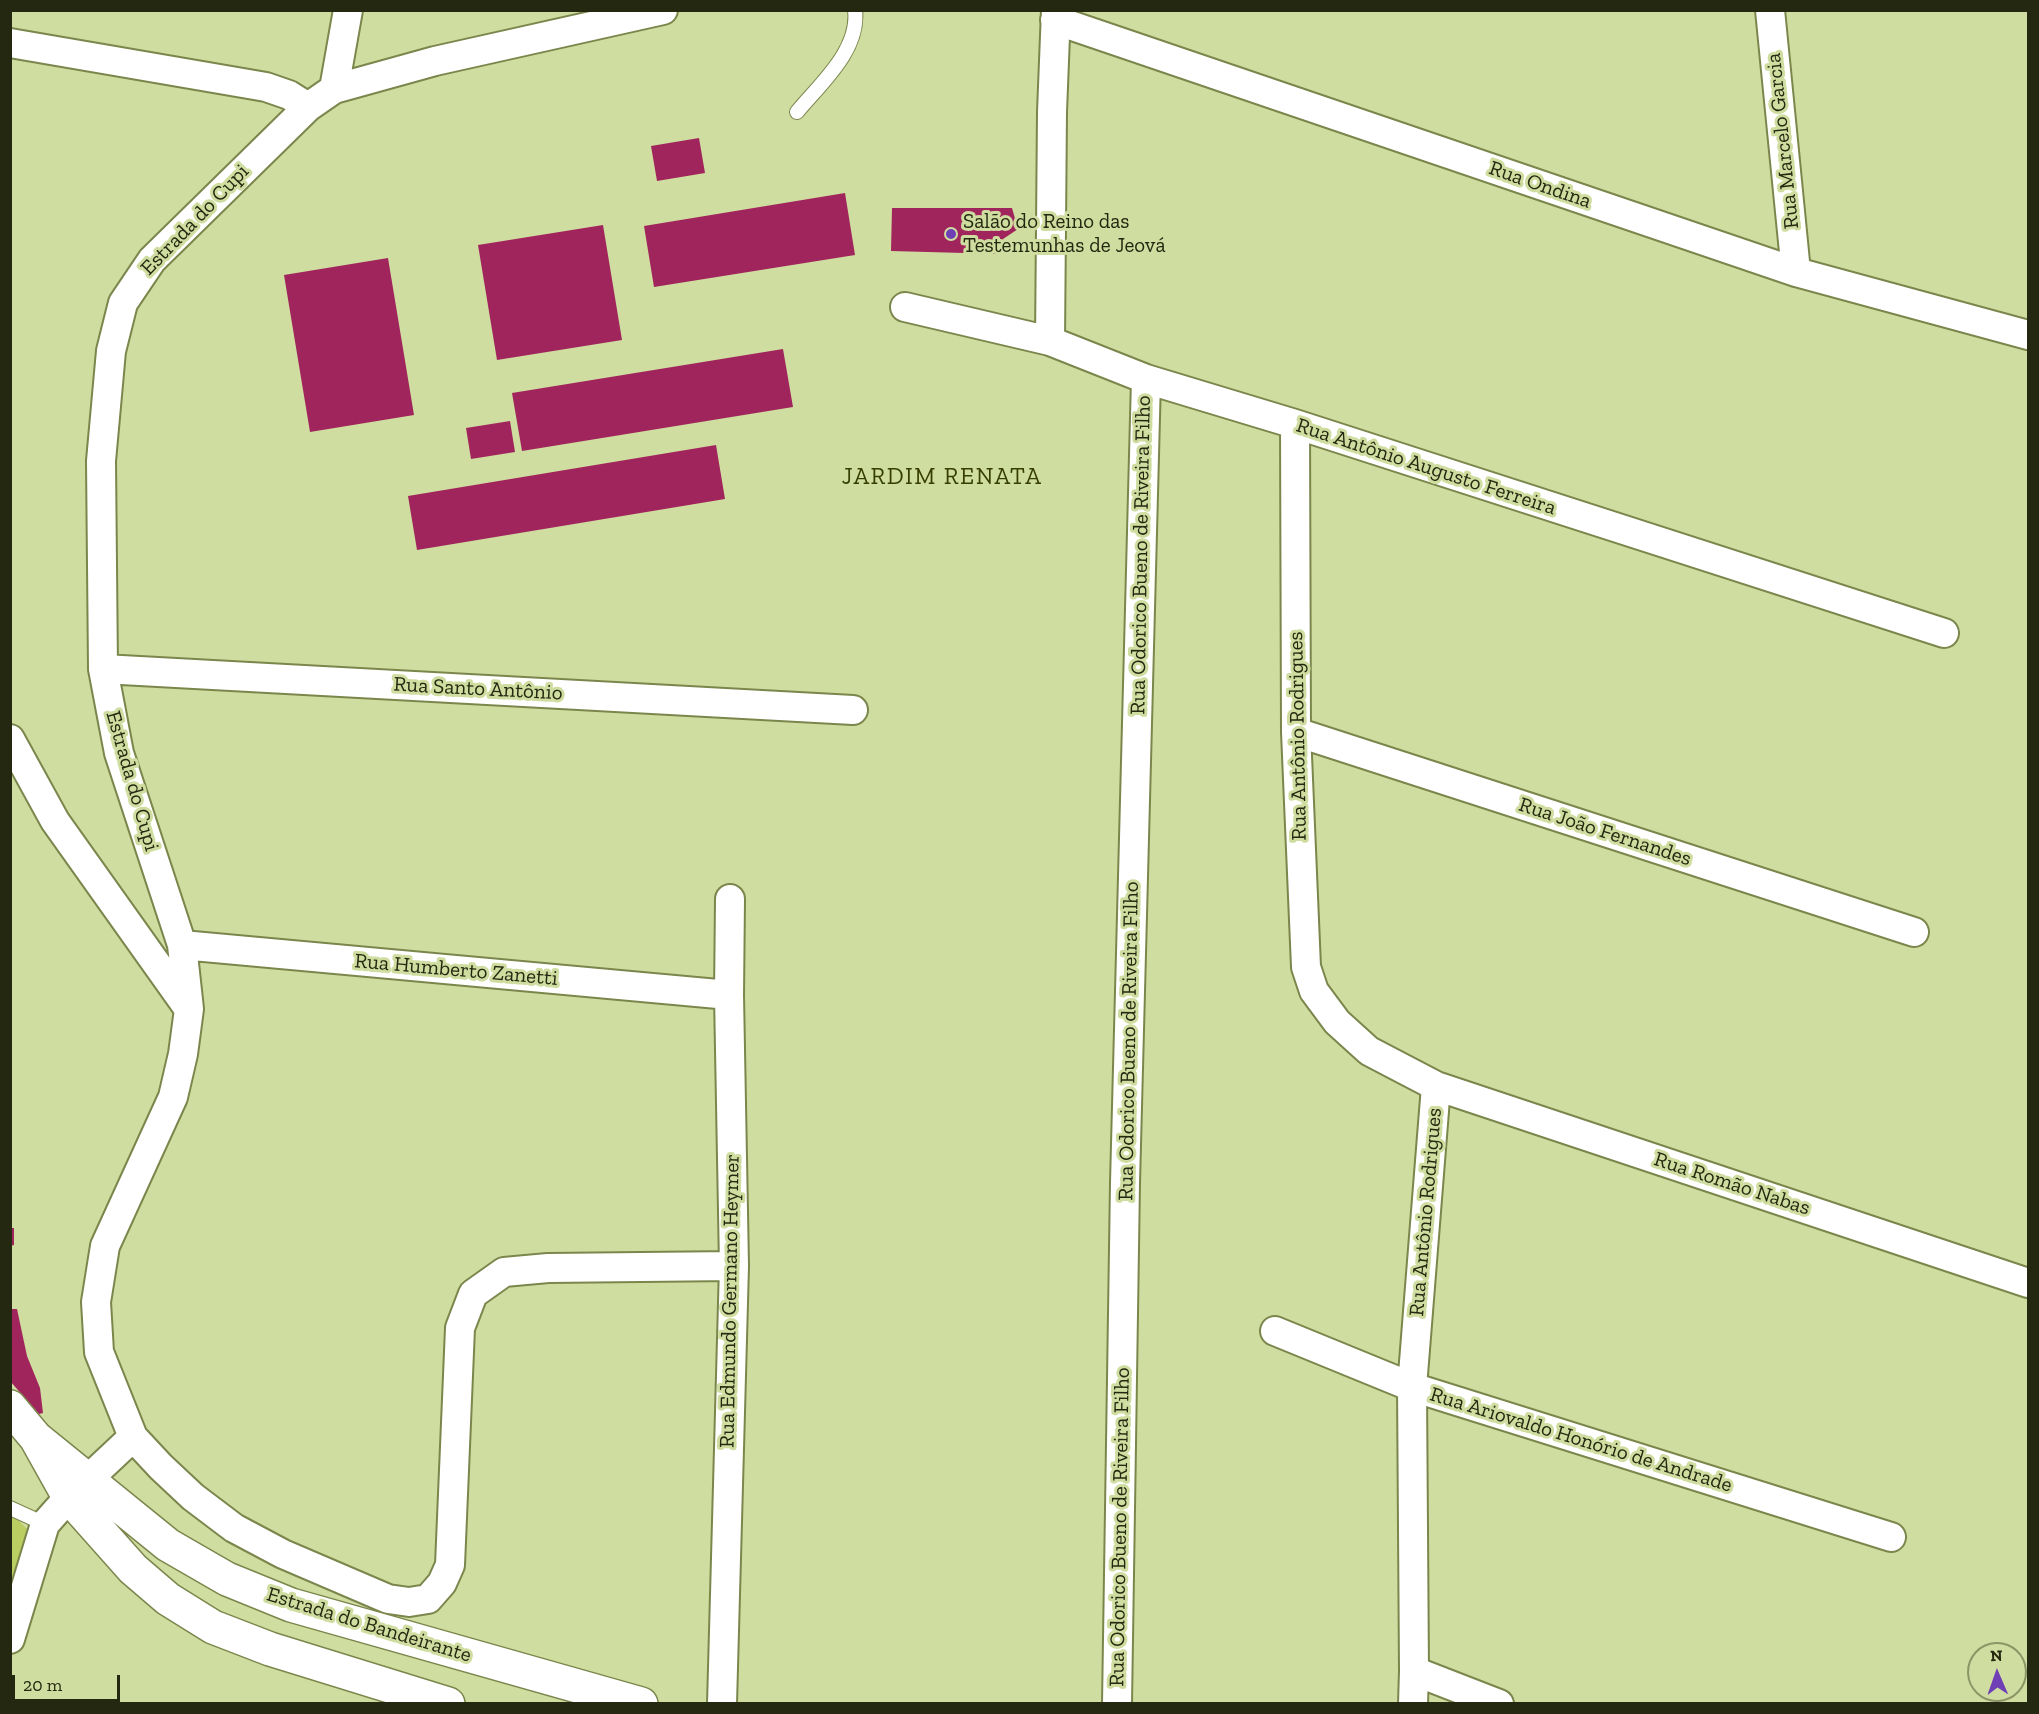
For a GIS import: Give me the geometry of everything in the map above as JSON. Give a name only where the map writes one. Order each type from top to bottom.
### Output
[{"type":"main road","points":[[10,1407],[79,1489],[133,1569],[168,1599],[213,1627],[270,1649],[448,1704]]},
{"type":"main road","name":"Estrada do Bandeirante","points":[[79,1489],[227,1579],[291,1605],[641,1704]]},
{"type":"street","points":[[334,89],[348,10]]},
{"type":"street","name":"Estrada do Cupi","points":[[133,1437],[99,1352],[96,1302],[105,1246],[173,1097],[183,1054],[189,1010],[182,945],[119,753],[103,669],[101,461],[111,351],[123,303],[152,260],[308,106],[334,89],[435,60],[663,10]]},
{"type":"street","name":"Rua Marcelo Garcia","points":[[1770,10],[1796,272]]},
{"type":"street","points":[[1050,341],[1055,15]]},
{"type":"street","name":"Rua Ondina","points":[[1055,15],[1796,272],[2028,335]]},
{"type":"street","points":[[10,43],[266,87],[289,95],[308,106]]},
{"type":"street","name":"Rua Antônio Augusto Ferreira","points":[[905,307],[1050,341],[1146,379],[1295,424],[1944,633]]},
{"type":"street","name":"Rua Odorico Bueno de Riveira Filho","points":[[1117,1704],[1125,1184],[1146,379]]},
{"type":"street","name":"Rua Antônio Rodrigues","points":[[1295,424],[1296,732],[1306,967],[1314,991],[1337,1022],[1369,1051],[1436,1086],[1412,1387],[1413,1704]]},
{"type":"street","name":"Rua Santo Antônio","points":[[103,669],[853,710]]},
{"type":"street","name":"Rua João Fernandes","points":[[1296,732],[1914,932]]},
{"type":"street","points":[[10,739],[55,821],[189,1010]]},
{"type":"street","name":"Rua Edmundo Germano Heymer","points":[[722,1704],[734,1266],[729,995],[730,899]]},
{"type":"street","name":"Rua Humberto Zanetti","points":[[182,945],[729,995]]},
{"type":"street","name":"Rua Romão Nabas","points":[[1436,1086],[2028,1283]]},
{"type":"street","points":[[10,1639],[45,1524],[133,1437],[185,1489],[234,1528],[283,1554],[388,1599],[409,1602],[428,1599],[442,1583],[450,1565],[460,1328],[473,1294],[504,1272],[548,1268],[734,1266]]},
{"type":"street","name":"Rua Ariovaldo Honório de Andrade","points":[[1275,1331],[1412,1387],[1891,1537]]},
{"type":"street","points":[[1414,1671],[1499,1704]]},
{"type":"lane","points":[[797,112],[835,66],[850,42],[856,22],[855,10]]},
{"type":"lane","points":[[10,1508],[45,1524]]},
{"type":"green space","points":[[11,1513],[32,1534],[11,1607]]},
{"type":"building","points":[[699,138],[705,173],[657,181],[651,146]]},
{"type":"building","points":[[845,193],[855,255],[654,287],[644,226]]},
{"type":"building","name":"Salão do Reino das Testemunhas de Jeová","points":[[892,208],[1012,208],[1018,229],[1003,239],[1001,254],[891,251]]},
{"type":"building","points":[[603,225],[622,340],[497,360],[478,245]]},
{"type":"building","points":[[388,258],[414,415],[310,432],[284,275]]},
{"type":"building","points":[[783,349],[793,407],[522,451],[512,393]]},
{"type":"building","points":[[510,421],[515,452],[471,459],[466,428]]},
{"type":"building","points":[[716,445],[725,499],[417,550],[408,496]]},
{"type":"building","points":[[10,1228],[14,1228],[14,1245],[10,1246]]},
{"type":"building","points":[[10,1309],[17,1309],[27,1356],[40,1388],[43,1413],[39,1414],[10,1381]]},
{"type":"place","name":"Salão do Reino das Testemunhas de Jeová","points":[[951,234]]},
{"type":"district","name":"JARDIM RENATA","points":[[942,477]]}]
